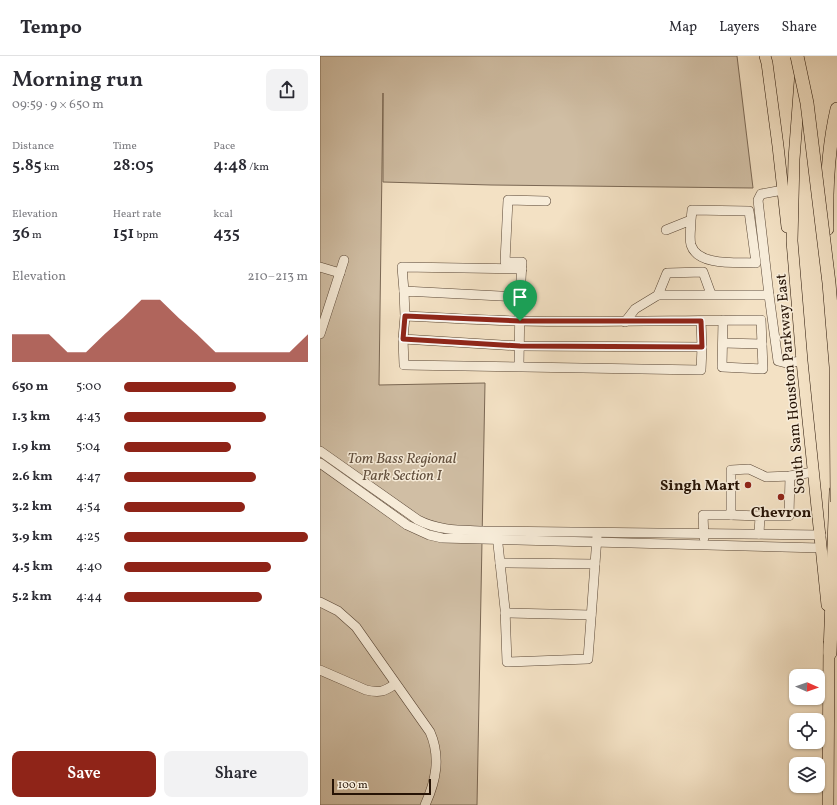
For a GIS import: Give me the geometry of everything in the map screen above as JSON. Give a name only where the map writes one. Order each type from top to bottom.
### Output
[{"type":"highway","points":[[797,56],[807,103],[829,283],[836,367],[837,502]]},
{"type":"highway","points":[[829,283],[827,217],[828,178],[831,144],[837,109]]},
{"type":"highway","points":[[830,653],[837,456]]},
{"type":"main road","points":[[765,56],[776,131],[787,228],[792,241]]},
{"type":"main road","name":"South Sam Houston Parkway East","points":[[802,56],[794,159],[792,241],[813,472],[821,535],[830,653],[828,805]]},
{"type":"lane","points":[[783,190],[761,194],[758,200],[778,361],[786,363],[802,360]]},
{"type":"lane","points":[[519,366],[522,262],[505,262],[508,200],[546,201]]},
{"type":"lane","points":[[692,210],[749,211],[756,263],[713,262],[695,253],[691,245],[691,220],[692,210]]},
{"type":"lane","points":[[666,230],[691,220]]},
{"type":"lane","points":[[320,334],[344,260]]},
{"type":"lane","points":[[320,267],[340,273]]},
{"type":"lane","points":[[522,269],[402,267],[405,316],[403,339],[404,365],[701,370],[701,321]]},
{"type":"lane","points":[[658,295],[667,273],[703,272],[711,294]]},
{"type":"lane","points":[[404,291],[520,297]]},
{"type":"lane","points":[[625,322],[635,309],[658,295],[769,295]]},
{"type":"lane","points":[[405,316],[520,321],[625,322],[723,320],[761,320],[763,369],[722,367],[723,320]]},
{"type":"lane","points":[[403,339],[520,346],[702,347]]},
{"type":"lane","points":[[723,343],[762,344]]},
{"type":"lane","points":[[320,451],[413,516],[428,525],[449,530],[497,536],[597,543],[821,548]]},
{"type":"lane","points":[[320,463],[407,525],[429,535],[442,538],[597,533],[821,535]]},
{"type":"lane","points":[[731,515],[731,470],[749,468],[766,477],[790,476],[813,472]]},
{"type":"lane","points":[[704,546],[703,515],[789,516],[790,476]]},
{"type":"lane","points":[[369,498],[375,490]]},
{"type":"lane","points":[[759,534],[760,516]]},
{"type":"lane","points":[[497,536],[505,613],[507,662],[588,658],[597,533]]},
{"type":"lane","points":[[500,563],[595,564]]},
{"type":"lane","points":[[320,602],[338,611],[356,627],[395,684],[426,725],[433,739],[436,771],[431,792],[425,805]]},
{"type":"lane","points":[[505,613],[591,615]]},
{"type":"lane","points":[[320,670],[366,690],[386,690],[395,684]]},
{"type":"green space","name":"Tom Bass Regional Park Section I","points":[[320,56],[737,56],[753,188],[491,185],[383,182],[383,93],[379,385],[485,383],[477,805],[320,805]]},
{"type":"place","name":"Singh Mart","points":[[748,485]]},
{"type":"place","name":"Chevron","points":[[781,497]]},
{"type":"route","points":[[405,316],[520,321],[701,321],[702,347],[520,346],[403,339],[405,316]]}]
